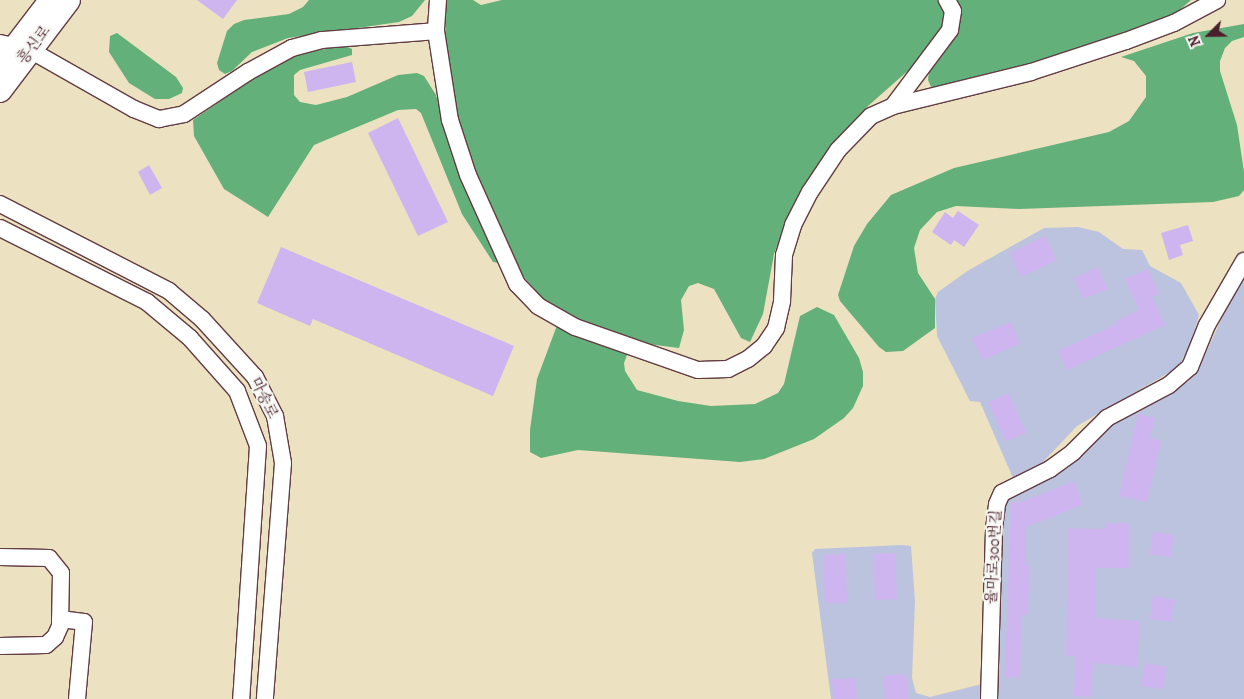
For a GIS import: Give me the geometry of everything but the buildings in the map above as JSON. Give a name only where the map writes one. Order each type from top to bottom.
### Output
[{"type":"main road","name":"흥신로","points":[[0,64],[49,0]]},
{"type":"main road","name":"흥신로","points":[[0,91],[15,46],[68,0]]},
{"type":"street","points":[[438,0],[436,31],[450,120],[468,175],[517,284],[538,306],[575,328],[698,370],[728,369],[748,359],[764,346],[776,328],[782,301],[784,256],[793,226],[810,192],[854,131],[871,116],[893,106],[1031,72],[1126,41],[1174,23],[1217,0]]},
{"type":"street","points":[[893,106],[950,30],[953,11],[947,0]]},
{"type":"street","points":[[15,46],[134,109],[159,119],[184,114],[248,72],[292,48],[322,40],[436,31]]},
{"type":"street","name":"마송로","points":[[0,204],[170,290],[202,318],[255,377],[275,416],[283,463],[265,699]]},
{"type":"street","name":"마송로","points":[[0,228],[147,302],[190,338],[237,391],[258,446],[241,699]]},
{"type":"street","name":"율마로300번길","points":[[989,699],[994,529],[997,504],[1002,493],[1050,469],[1073,452],[1107,418],[1169,386],[1190,367],[1207,325],[1244,261]]},
{"type":"street","points":[[0,557],[49,558],[57,564],[61,573],[60,619],[55,637],[46,644],[0,646]]},
{"type":"street","points":[[60,619],[84,622],[77,699]]},
{"type":"shaded area","points":[[1078,227],[1099,232],[1123,249],[1142,250],[1150,266],[1181,283],[1199,315],[1190,347],[1177,368],[1077,426],[1042,463],[1013,478],[980,402],[970,401],[937,336],[935,299],[938,292],[969,270],[1044,228]]},
{"type":"shaded area","points":[[1244,270],[1244,699],[994,699],[1000,525],[1007,497],[1068,468],[1114,424],[1189,381],[1202,361]]},
{"type":"shaded area","points":[[911,546],[915,601],[912,678],[916,693],[930,697],[982,684],[985,699],[831,699],[812,553],[815,549]]},
{"type":"green space","points":[[309,0],[425,0],[412,16],[399,22],[288,38],[252,52],[232,71],[225,74],[219,70],[217,63],[227,31],[234,24],[244,20],[289,14],[303,7]]},
{"type":"green space","points":[[446,0],[473,0],[481,5],[502,0],[1191,0],[1174,15],[1038,65],[932,89],[928,80],[929,70],[919,61],[868,106],[819,165],[793,205],[774,254],[763,314],[750,342],[741,338],[714,289],[698,283],[689,286],[681,300],[684,330],[679,348],[632,342],[624,363],[625,371],[637,390],[678,401],[711,406],[755,404],[778,393],[784,384],[800,316],[817,307],[834,315],[859,358],[863,372],[863,386],[853,408],[844,418],[814,439],[764,459],[740,462],[578,450],[541,458],[530,452],[530,430],[537,379],[562,312],[541,297],[518,270],[484,198],[457,120],[445,43]]},
{"type":"green space","points":[[1244,24],[1244,37],[1232,41],[1225,48],[1220,61],[1220,71],[1237,125],[1244,172],[1244,190],[1239,196],[1213,202],[1019,209],[956,206],[937,212],[920,230],[914,248],[918,273],[935,299],[935,328],[903,351],[886,352],[879,347],[840,301],[838,295],[854,246],[867,224],[891,195],[954,168],[1109,132],[1129,121],[1146,97],[1146,76],[1134,61],[1121,57],[1193,33]]},
{"type":"green space","points":[[117,33],[176,77],[183,88],[182,93],[169,99],[155,99],[129,83],[109,52],[110,36]]},
{"type":"green space","points":[[336,47],[352,49],[352,55],[300,70],[294,75],[294,95],[300,102],[316,105],[347,97],[398,75],[417,73],[424,76],[436,95],[459,170],[500,259],[498,263],[493,262],[462,214],[421,113],[416,109],[398,110],[314,145],[268,217],[224,189],[194,136],[193,120],[263,72],[294,55]]}]
